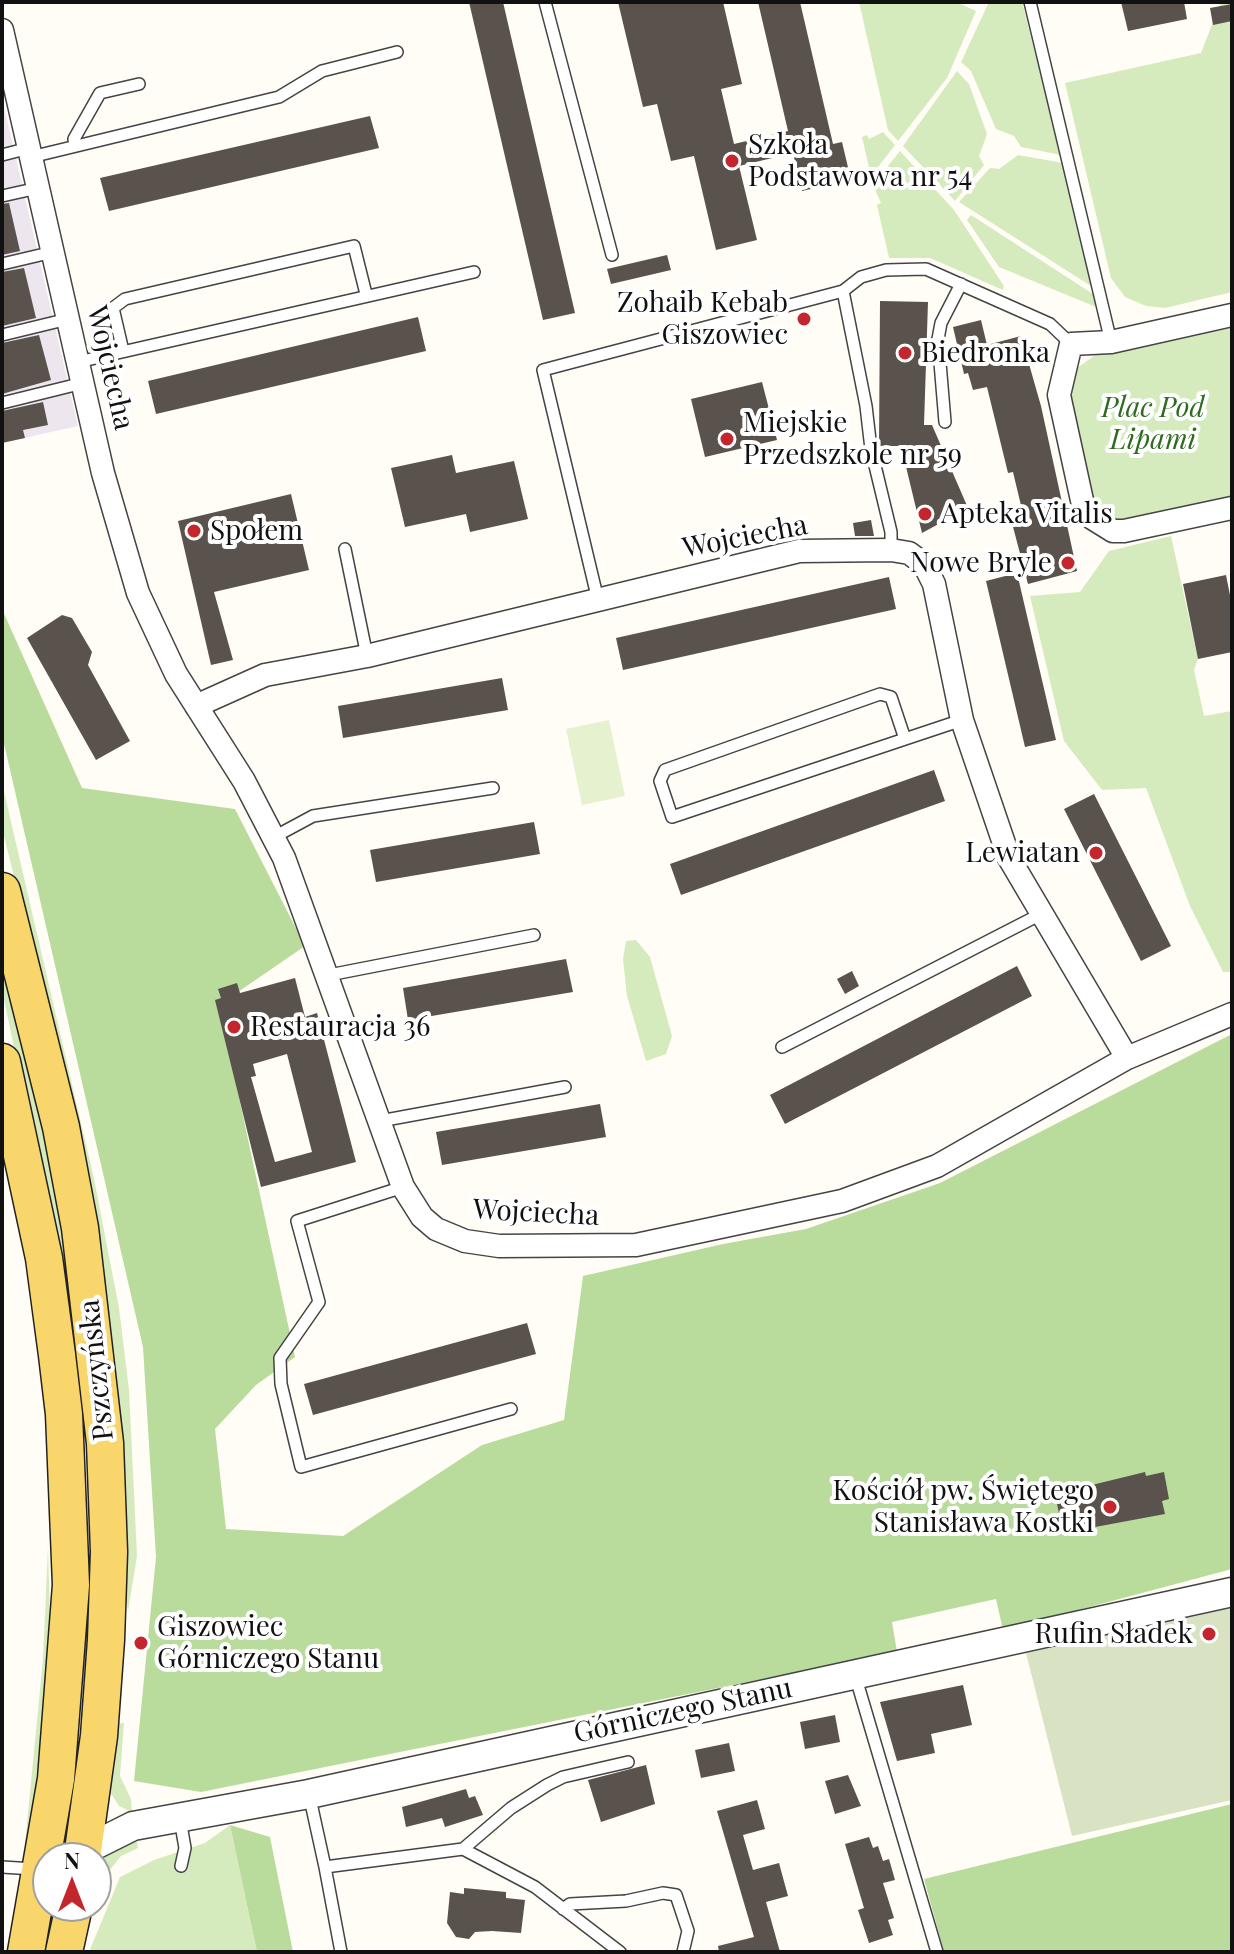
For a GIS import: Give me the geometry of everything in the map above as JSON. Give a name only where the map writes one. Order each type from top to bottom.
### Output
[{"type":"main road","name":"Pszczyńska","points":[[2,891],[61,1127],[78,1213],[89,1281],[105,1443],[109,1552],[107,1626],[92,1791],[84,1842]]},
{"type":"main road","name":"Pszczyńska","points":[[2,1062],[32,1198],[64,1414],[71,1585],[56,1779],[46,1842]]},
{"type":"main road","points":[[2,1142],[32,1198]]},
{"type":"main road","name":"Pszczyńska","points":[[26,1952],[32,1921]]},
{"type":"main road","points":[[64,1952],[71,1922]]},
{"type":"street","name":"Wojciecha","points":[[2,30],[8,83],[30,153],[128,564],[162,649],[244,781],[274,837],[329,975],[403,1187],[422,1217],[436,1229],[465,1241],[550,1248],[657,1242],[807,1210],[893,1185],[979,1145],[1127,1058],[1232,1014]]},
{"type":"street","points":[[1232,315],[1111,342],[1071,344],[1059,395],[1083,505],[1092,518],[1113,531],[1124,531],[1232,508]]},
{"type":"street","name":"Wojciecha","points":[[196,706],[265,675],[367,656],[799,551],[891,550],[909,553],[924,564],[934,584],[962,720],[1009,858],[1127,1058]]},
{"type":"street","name":"Górniczego Stanu","points":[[105,1842],[133,1826],[309,1794],[1232,1592]]},
{"type":"street","points":[[92,1791],[107,1808],[133,1826]]},
{"type":"lane","points":[[545,2],[612,255]]},
{"type":"lane","points":[[1030,2],[1111,342]]},
{"type":"lane","points":[[2,155],[75,146],[279,97],[322,71],[397,52]]},
{"type":"lane","points":[[75,146],[74,139],[100,93],[139,84]]},
{"type":"lane","points":[[2,196],[38,188]]},
{"type":"lane","points":[[123,351],[113,308],[125,299],[171,288],[354,246],[366,294]]},
{"type":"lane","points":[[2,264],[53,252]]},
{"type":"lane","points":[[598,600],[543,370],[843,291],[861,277],[886,270],[926,269],[1050,324],[1071,344]]},
{"type":"lane","points":[[2,403],[81,372],[123,351],[474,272]]},
{"type":"lane","points":[[945,422],[938,339],[941,323],[961,284]]},
{"type":"lane","points":[[843,291],[866,406],[871,449],[891,532],[891,550]]},
{"type":"lane","points":[[2,335],[68,319]]},
{"type":"lane","points":[[345,549],[367,656]]},
{"type":"lane","points":[[905,739],[891,697],[880,694],[665,770],[660,781],[672,817],[962,720]]},
{"type":"lane","points":[[274,837],[313,816],[493,788]]},
{"type":"lane","points":[[782,1047],[1041,914]]},
{"type":"lane","points":[[329,975],[534,935]]},
{"type":"lane","points":[[380,1121],[565,1087]]},
{"type":"lane","points":[[403,1187],[297,1221],[319,1302],[280,1358],[281,1384],[301,1467],[511,1409]]},
{"type":"lane","points":[[855,1675],[937,1952]]},
{"type":"lane","points":[[325,1867],[463,1849],[511,1808],[547,1785],[563,1777],[628,1762]]},
{"type":"lane","points":[[309,1794],[341,1952]]},
{"type":"lane","points":[[180,1818],[185,1848],[181,1866]]},
{"type":"lane","points":[[463,1849],[535,1887],[620,1952]]},
{"type":"lane","points":[[2,1867],[32,1869]]},
{"type":"lane","points":[[563,1909],[570,1904],[676,1895],[688,1931],[683,1952]]},
{"type":"shaded area","points":[[2,98],[78,426],[2,443]]},
{"type":"green space","points":[[859,2],[956,2],[976,11],[947,78],[898,141],[888,130]]},
{"type":"green space","points":[[989,2],[1022,2],[1061,155],[1021,147],[1014,136],[996,129],[971,71],[961,62]]},
{"type":"green space","points":[[1232,2],[1232,292],[1165,308],[1146,306],[1125,297],[1111,278],[1065,83],[1201,53],[1220,4]]},
{"type":"green space","points":[[957,71],[969,84],[987,134],[979,156],[984,165],[955,201],[903,146]]},
{"type":"green space","points":[[883,132],[895,145],[871,176],[862,137],[867,135],[869,139]]},
{"type":"green space","points":[[900,151],[954,210],[1004,286],[1003,290],[930,258],[889,258],[877,205],[881,203],[873,185]]},
{"type":"green space","points":[[1018,155],[1063,163],[1091,286],[959,202],[990,168],[999,169]]},
{"type":"green space","points":[[971,215],[1093,294],[1096,307],[999,267],[967,220]]},
{"type":"green space","name":"Plac Pod Lipami","points":[[1232,323],[1232,502],[1126,526],[1096,513],[1066,399],[1072,372],[1095,355]]},
{"type":"green space","points":[[1171,536],[1198,659],[1194,670],[1204,716],[1232,711],[1232,972],[1223,972],[1190,906],[1146,788],[1102,790],[1064,741],[1030,596],[1080,592],[1109,551]]},
{"type":"green space","points":[[2,609],[82,788],[235,809],[305,946],[219,1005],[295,1357],[256,1385],[215,1429],[226,1529],[343,1536],[482,1445],[564,1420],[583,1276],[723,1244],[806,1229],[940,1183],[1232,1034],[1232,1569],[1003,1630],[996,1599],[892,1622],[897,1652],[201,1792],[134,1781],[156,1557],[143,1347],[2,735]]},
{"type":"green space","points":[[609,720],[625,796],[582,805],[566,729]]},
{"type":"green space","points":[[2,783],[94,1179],[119,1308],[129,1390],[137,1556],[128,1611],[34,958],[2,828]]},
{"type":"green space","points":[[2,928],[60,1185],[76,1283],[90,1407],[96,1530],[93,1639],[74,1818],[90,1611],[90,1483],[65,1291],[2,990]]},
{"type":"green space","points":[[636,940],[650,957],[672,1036],[666,1054],[646,1061],[627,996],[623,959],[626,941]]},
{"type":"green space","points":[[48,1547],[52,1685],[30,1839],[25,1844],[43,1659]]},
{"type":"green space","points":[[1232,1607],[1232,1800],[1072,1836],[1026,1653]]},
{"type":"green space","points":[[124,1723],[120,1776],[131,1799],[132,1812],[119,1806],[108,1789],[115,1724]]},
{"type":"green space","points":[[1232,1804],[1232,1952],[944,1952],[924,1879]]},
{"type":"green space","points":[[230,1825],[257,1952],[89,1952],[101,1922],[112,1922],[112,1896],[120,1877],[154,1860],[205,1843]]},
{"type":"green space","points":[[230,1825],[270,1837],[293,1952],[257,1952]]},
{"type":"green space","points":[[136,1838],[138,1848],[121,1856],[112,1867],[112,1850]]},
{"type":"building","points":[[469,2],[503,2],[575,313],[543,320]]},
{"type":"building","points":[[618,2],[723,2],[742,84],[721,89],[734,144],[788,131],[758,2],[800,2],[833,144],[842,142],[851,180],[802,191],[793,153],[739,166],[757,240],[716,250],[694,156],[671,161],[657,104],[643,107]]},
{"type":"building","points":[[1121,2],[1184,2],[1187,19],[1128,31]]},
{"type":"building","points":[[1232,4],[1232,21],[1213,25],[1210,8]]},
{"type":"building","points":[[370,116],[379,148],[109,211],[100,178]]},
{"type":"building","points":[[9,203],[20,251],[2,255],[2,204]]},
{"type":"building","points":[[667,255],[671,270],[611,284],[607,269]]},
{"type":"building","points":[[24,268],[36,318],[2,326],[2,272]]},
{"type":"building","points":[[880,301],[928,302],[924,425],[932,425],[968,508],[922,533],[901,446],[879,446]]},
{"type":"building","points":[[418,317],[426,351],[156,414],[148,381]]},
{"type":"building","points":[[981,320],[987,345],[1021,336],[1041,406],[1077,571],[1028,584],[1012,523],[1024,518],[1013,472],[1008,473],[987,387],[973,390],[968,373],[964,374],[953,327]]},
{"type":"building","points":[[39,335],[51,380],[2,394],[2,343]]},
{"type":"building","points":[[762,382],[777,440],[705,457],[691,399]]},
{"type":"building","points":[[43,402],[48,425],[23,430],[25,438],[2,443],[2,411]]},
{"type":"building","points":[[452,455],[456,473],[514,461],[528,519],[470,532],[466,514],[405,527],[391,468]]},
{"type":"building","points":[[291,494],[309,570],[214,592],[233,660],[211,665],[178,521]]},
{"type":"building","points":[[871,520],[874,536],[855,536],[853,523]]},
{"type":"building","points":[[1017,573],[1056,740],[1025,747],[986,581]]},
{"type":"building","points":[[1226,575],[1232,605],[1232,652],[1198,659],[1183,584]]},
{"type":"building","points":[[889,577],[896,609],[623,670],[616,638]]},
{"type":"building","points":[[62,615],[72,618],[92,652],[88,665],[130,741],[96,760],[27,638]]},
{"type":"building","points":[[502,678],[508,710],[343,738],[338,706]]},
{"type":"building","points":[[934,770],[945,801],[681,895],[670,864]]},
{"type":"building","points":[[1094,794],[1171,946],[1141,961],[1064,809]]},
{"type":"building","points":[[534,822],[540,854],[376,882],[370,850]]},
{"type":"building","points":[[566,959],[573,992],[408,1020],[403,988]]},
{"type":"building","points":[[1017,966],[1032,996],[785,1124],[770,1095]]},
{"type":"building","points":[[852,971],[859,986],[845,994],[837,979]]},
{"type":"building","points":[[295,978],[305,1017],[317,1013],[356,1162],[261,1187],[215,1000],[221,998],[218,989],[237,983],[240,993]],"holes":[[[287,1054],[312,1152],[275,1162],[251,1077],[256,1076],[253,1064]]]},
{"type":"building","points":[[600,1104],[606,1137],[442,1165],[436,1132]]},
{"type":"building","points":[[527,1323],[536,1354],[313,1415],[304,1384]]},
{"type":"building","name":"Kościół pw. Świętego Stanisława Kostki","points":[[1145,1472],[1146,1476],[1164,1472],[1169,1499],[1162,1501],[1165,1514],[1063,1533],[1055,1494]]},
{"type":"building","points":[[963,1685],[972,1725],[931,1734],[935,1753],[897,1761],[880,1702]]},
{"type":"building","points":[[835,1715],[840,1742],[805,1749],[800,1722]]},
{"type":"building","points":[[729,1743],[735,1771],[701,1778],[695,1750]]},
{"type":"building","points":[[646,1765],[655,1804],[601,1822],[588,1780]]},
{"type":"building","points":[[848,1775],[861,1806],[835,1814],[825,1781]]},
{"type":"building","points":[[466,1789],[469,1798],[475,1796],[483,1815],[445,1827],[442,1818],[406,1827],[402,1807]]},
{"type":"building","points":[[757,1800],[765,1829],[743,1835],[753,1870],[779,1863],[788,1896],[766,1902],[780,1952],[719,1952],[718,1946],[754,1937],[717,1811]]},
{"type":"building","points":[[869,1837],[873,1848],[878,1846],[883,1861],[889,1859],[895,1880],[883,1883],[894,1918],[888,1920],[893,1935],[869,1943],[858,1910],[864,1908],[845,1844]]},
{"type":"building","points":[[464,1888],[506,1892],[506,1898],[525,1900],[521,1933],[475,1932],[469,1939],[456,1937],[447,1923],[450,1892],[464,1894]]},
{"type":"place","name":"Szkoła Podstawowa nr 54","points":[[732,161]]},
{"type":"place","name":"Zohaib Kebab Giszowiec","points":[[804,319]]},
{"type":"place","name":"Biedronka","points":[[905,353]]},
{"type":"place","name":"Miejskie Przedszkole nr 59","points":[[727,439]]},
{"type":"place","name":"Apteka Vitalis","points":[[925,514]]},
{"type":"place","name":"Społem","points":[[194,531]]},
{"type":"place","name":"Nowe Bryle","points":[[1068,563]]},
{"type":"place","name":"Lewiatan","points":[[1096,853]]},
{"type":"place","name":"Restauracja 36","points":[[234,1027]]},
{"type":"place","name":"Kościół pw. Świętego Stanisława Kostki","points":[[1110,1507]]},
{"type":"place","name":"Rufin Sładek","points":[[1209,1634]]},
{"type":"place","name":"Giszowiec Górniczego Stanu","points":[[141,1643]]}]
